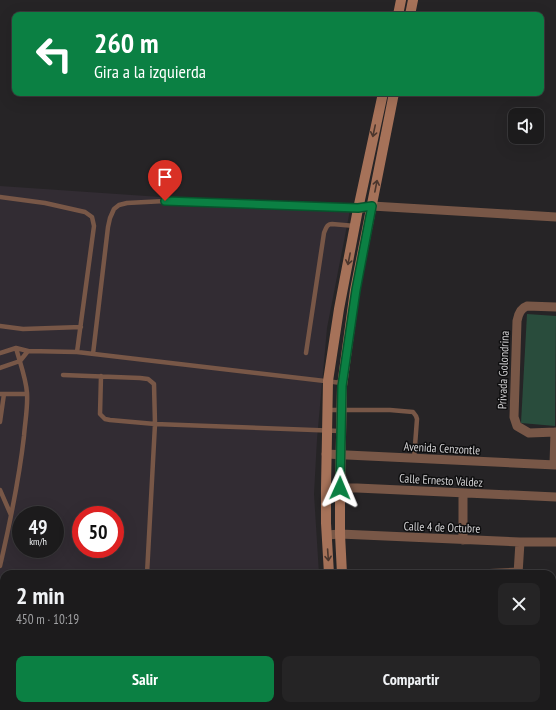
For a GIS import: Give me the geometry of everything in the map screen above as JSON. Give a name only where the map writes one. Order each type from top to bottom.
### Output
[{"type":"main road","points":[[399,12],[401,0]]},
{"type":"main road","points":[[411,12],[413,0]]},
{"type":"main road","points":[[329,570],[326,488],[328,381],[339,309],[358,208],[382,96]]},
{"type":"main road","points":[[342,570],[340,534],[340,431],[342,383],[356,290],[393,96]]},
{"type":"street","points":[[358,208],[372,206],[556,217]]},
{"type":"street","name":"Privada Golondrina","points":[[555,465],[556,432],[529,433],[517,426],[514,417],[518,316],[525,307],[556,307]]},
{"type":"street","name":"Avenida Cenzontle","points":[[326,454],[555,465]]},
{"type":"street","name":"Calle Ernesto Valdez","points":[[326,488],[357,488],[556,497]]},
{"type":"street","points":[[463,493],[463,540]]},
{"type":"street","name":"Calle 4 de Octubre","points":[[327,535],[340,534],[463,540],[556,542]]},
{"type":"street","points":[[518,570],[520,542]]},
{"type":"lane","points":[[0,197],[64,207],[85,212],[92,217],[94,226],[77,352]]},
{"type":"lane","points":[[93,354],[108,227],[112,212],[119,205],[165,201],[358,208]]},
{"type":"lane","points":[[306,353],[326,227],[329,224],[355,226]]},
{"type":"lane","points":[[0,326],[23,328],[81,328]]},
{"type":"lane","points":[[0,353],[16,348],[28,352],[77,352],[342,383]]},
{"type":"lane","points":[[0,566],[11,516],[22,452],[26,412],[27,394],[25,378],[16,348]]},
{"type":"lane","points":[[0,368],[20,361],[28,352]]},
{"type":"lane","points":[[62,374],[140,378],[152,381],[154,384],[155,424],[147,570]]},
{"type":"lane","points":[[101,376],[99,411],[102,416],[110,420],[155,424],[340,431]]},
{"type":"lane","points":[[0,422],[2,394],[27,394]]},
{"type":"lane","points":[[327,410],[402,411],[414,413],[417,420],[414,459]]},
{"type":"lane","points":[[0,490],[11,516]]},
{"type":"shaded area","points":[[0,186],[350,210],[327,328],[317,439],[314,494],[319,570],[0,570]]},
{"type":"green space","points":[[527,314],[556,316],[555,426],[521,423]]},
{"type":"route","points":[[165,201],[358,208],[372,206],[346,350],[342,386],[340,488]]}]
